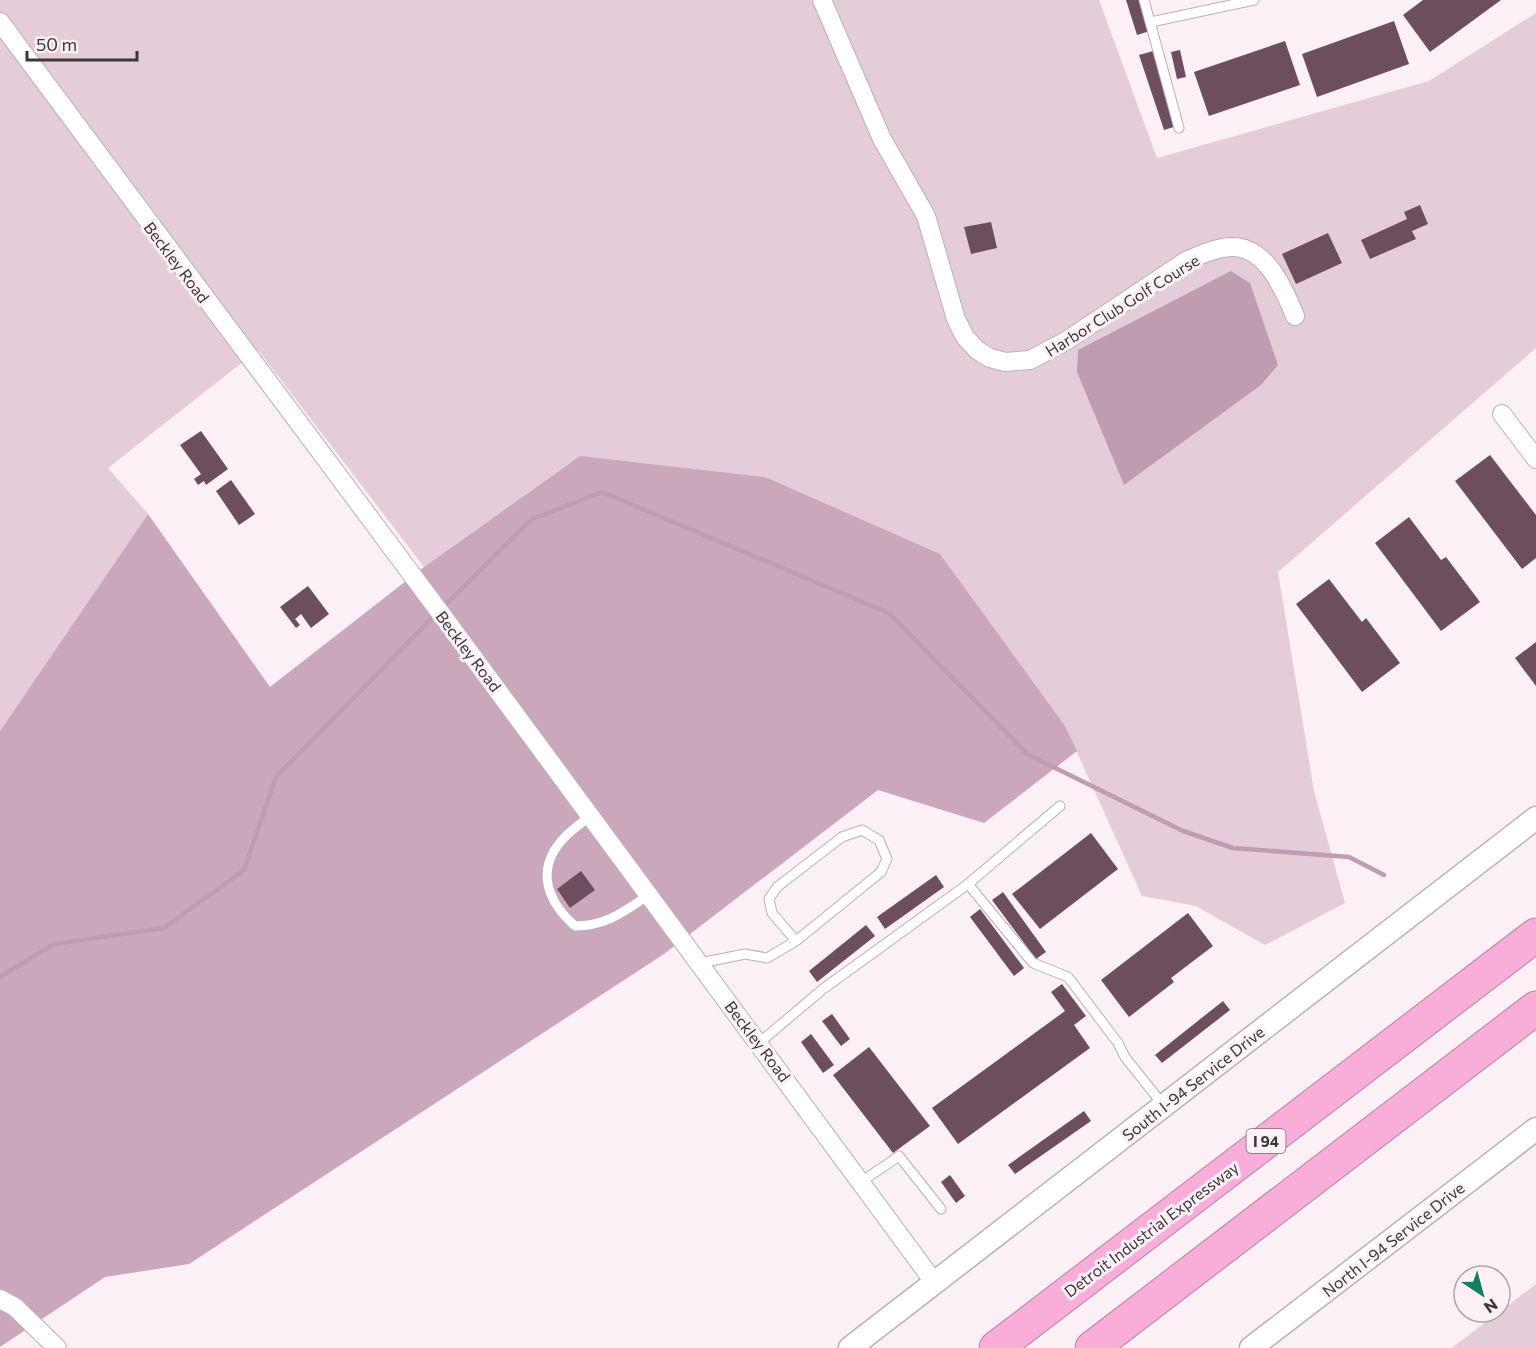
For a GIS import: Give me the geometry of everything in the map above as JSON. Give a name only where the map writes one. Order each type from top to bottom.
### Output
[{"type":"highway","name":"Detroit Industrial Expressway","points":[[996,1348],[1536,934]]},
{"type":"highway","points":[[1092,1348],[1535,1026]]},
{"type":"highway","points":[[1120,1348],[1535,1026]]},
{"type":"street","name":"Harbor Club Golf Course","points":[[822,0],[882,139],[926,216],[956,319],[965,337],[977,350],[990,358],[1005,362],[1030,360],[1066,341],[1185,261],[1206,252],[1230,247],[1248,250],[1267,265],[1287,294],[1295,316]]},
{"type":"street","name":"Beckley Road","points":[[0,22],[700,963],[934,1282]]},
{"type":"street","points":[[1502,414],[1536,459]]},
{"type":"street","name":"South I-94 Service Drive","points":[[850,1348],[1536,818]]},
{"type":"street","name":"North I-94 Service Drive","points":[[1251,1348],[1536,1129]]},
{"type":"street","points":[[0,1299],[15,1307],[57,1348]]},
{"type":"lane","points":[[1144,0],[1179,128]]},
{"type":"lane","points":[[1151,22],[1254,0]]},
{"type":"lane","points":[[759,1043],[823,989],[968,884],[1060,807]]},
{"type":"lane","points":[[591,816],[561,841],[547,867],[549,896],[575,926],[592,926],[610,921],[649,895]]},
{"type":"lane","points":[[700,963],[745,954],[767,958],[796,941],[881,872],[887,860],[879,840],[862,830],[842,837],[777,887],[769,899],[772,913],[796,941]]},
{"type":"lane","points":[[968,884],[1033,963],[1068,977],[1118,1043],[1125,1058],[1164,1106]]},
{"type":"lane","points":[[861,1182],[899,1156],[941,1209]]},
{"type":"shaded area","points":[[0,0],[1099,0],[1157,158],[1429,81],[1536,13],[1536,348],[1278,572],[1314,791],[1345,903],[1265,945],[1196,906],[1142,896],[1065,726],[580,456],[424,567],[258,350],[108,468],[148,514],[0,731]]},
{"type":"shaded area","points":[[1231,271],[1250,283],[1278,365],[1261,385],[1124,485],[1077,372],[1078,350]]},
{"type":"shaded area","points":[[580,456],[765,477],[940,554],[1065,726],[1077,751],[984,823],[878,790],[664,954],[189,1264],[105,1277],[0,1347],[0,731],[148,514],[270,687],[424,567]]},
{"type":"shaded area","points":[[1536,1284],[1536,1348],[1452,1348],[1484,1324],[1512,1324],[1512,1302]]},
{"type":"building","points":[[1126,0],[1141,0],[1150,31],[1137,35]]},
{"type":"building","points":[[1423,0],[1501,0],[1430,52],[1403,15]]},
{"type":"building","points":[[1394,21],[1409,64],[1317,97],[1302,54]]},
{"type":"building","points":[[1285,41],[1300,85],[1209,116],[1194,72]]},
{"type":"building","points":[[1180,50],[1186,77],[1177,79],[1171,52]]},
{"type":"building","points":[[1153,51],[1177,126],[1164,130],[1139,55]]},
{"type":"building","points":[[1420,205],[1428,224],[1412,231],[1416,239],[1370,259],[1361,240],[1407,219],[1404,212]]},
{"type":"building","points":[[991,222],[997,248],[971,254],[964,227]]},
{"type":"building","points":[[1328,233],[1342,263],[1296,284],[1282,254]]},
{"type":"building","points":[[201,431],[228,469],[206,485],[204,481],[198,485],[194,479],[201,474],[180,445]]},
{"type":"building","points":[[1490,455],[1536,515],[1536,558],[1522,569],[1455,481]]},
{"type":"building","points":[[231,480],[255,514],[239,525],[216,491]]},
{"type":"building","points":[[1409,517],[1441,560],[1446,557],[1480,602],[1441,631],[1375,543]]},
{"type":"building","points":[[1329,579],[1362,622],[1366,618],[1400,663],[1362,692],[1296,604]]},
{"type":"building","points":[[308,586],[329,614],[311,628],[301,614],[295,619],[300,625],[296,628],[280,607]]},
{"type":"building","points":[[1536,642],[1536,686],[1515,658]]},
{"type":"building","points":[[1091,833],[1118,869],[1040,929],[1012,894]]},
{"type":"building","points":[[581,871],[595,890],[570,908],[557,889]]},
{"type":"building","points":[[936,875],[944,887],[885,929],[877,917]]},
{"type":"building","points":[[1003,892],[1046,952],[1036,959],[992,900]]},
{"type":"building","points":[[980,909],[1024,968],[1014,976],[970,917]]},
{"type":"building","points":[[1188,913],[1213,946],[1171,978],[1174,982],[1129,1017],[1101,980]]},
{"type":"building","points":[[866,925],[875,936],[817,982],[809,971]]},
{"type":"building","points":[[1062,984],[1086,1016],[1074,1025],[1090,1048],[958,1144],[932,1108],[1065,1011],[1051,992]]},
{"type":"building","points":[[1223,1001],[1230,1010],[1162,1063],[1155,1055]]},
{"type":"building","points":[[832,1014],[850,1039],[841,1046],[822,1021]]},
{"type":"building","points":[[811,1034],[834,1065],[823,1073],[801,1042]]},
{"type":"building","points":[[869,1047],[930,1126],[893,1153],[833,1075]]},
{"type":"building","points":[[1084,1111],[1091,1121],[1015,1174],[1008,1165]]},
{"type":"building","points":[[950,1175],[965,1196],[956,1203],[941,1182]]},
{"type":"waterway","points":[[443,607],[532,519],[602,492],[889,613],[1027,754],[1183,831],[1233,848],[1349,857],[1384,875]]},
{"type":"waterway","points":[[0,977],[54,944],[164,928],[244,870],[276,777],[437,613]]}]
